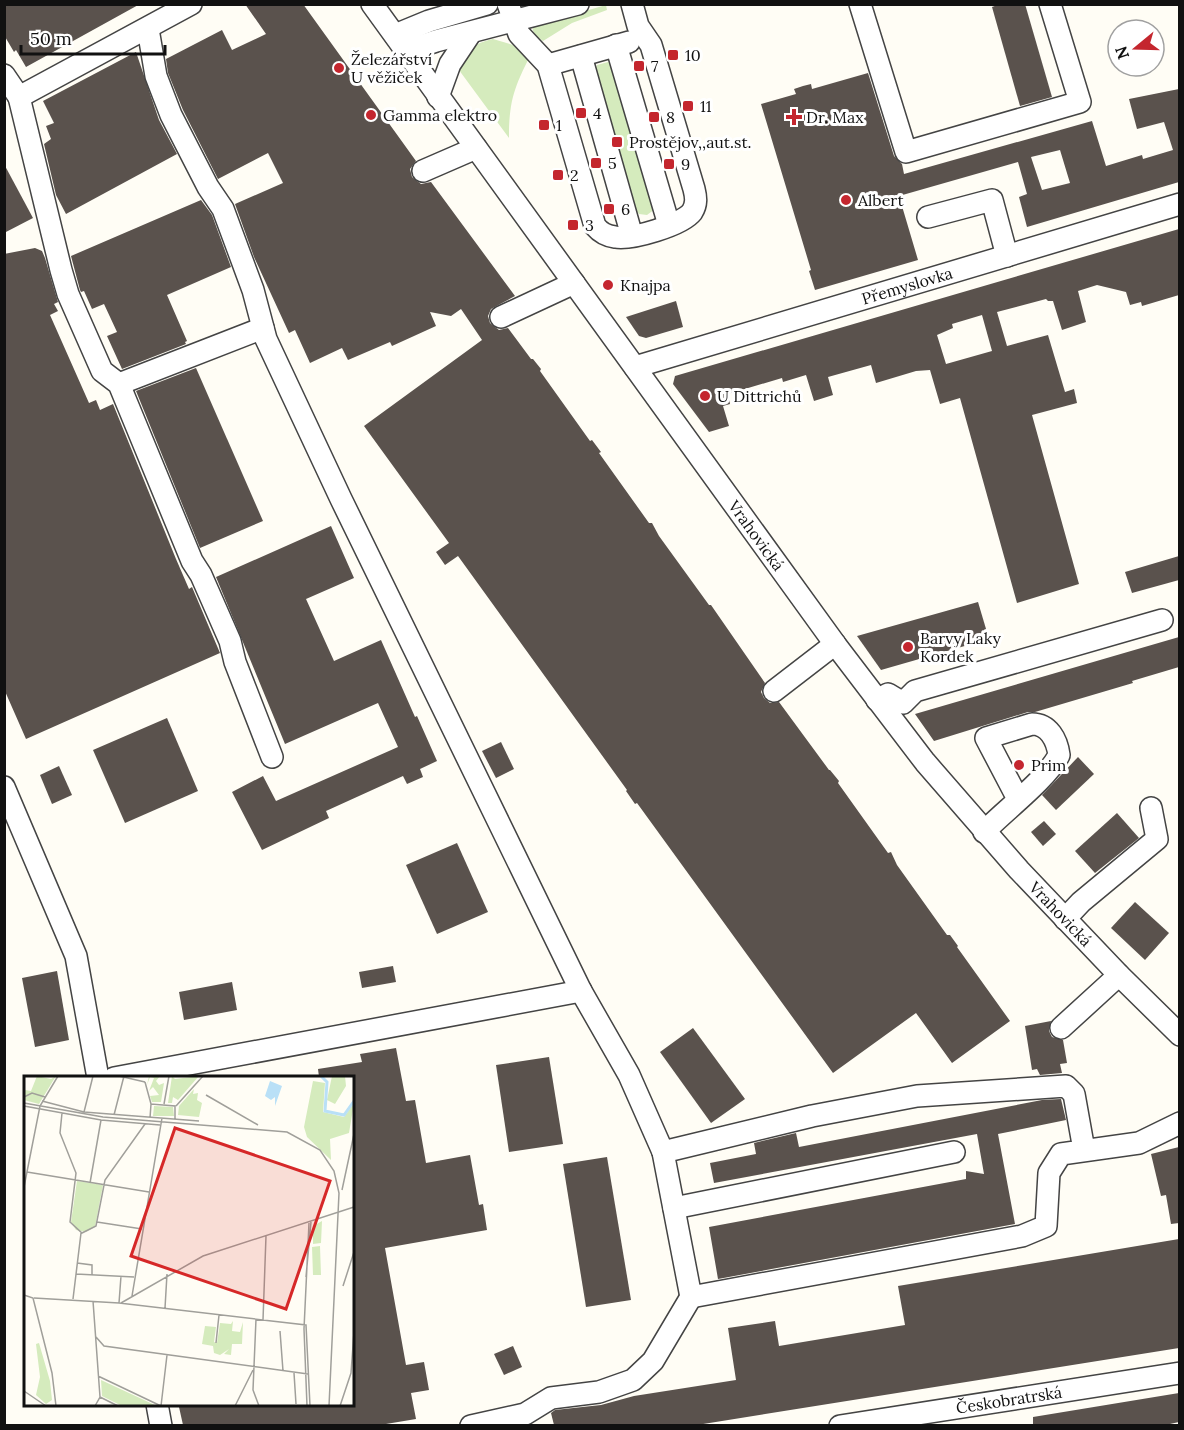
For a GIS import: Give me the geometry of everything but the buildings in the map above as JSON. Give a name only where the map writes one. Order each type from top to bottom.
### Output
[{"type":"street","points":[[19,97],[191,4]]},
{"type":"street","name":"Vrahovická","points":[[372,4],[835,644],[925,762],[984,832],[1065,919],[1179,1035]]},
{"type":"street","points":[[400,44],[429,21],[487,4]]},
{"type":"street","points":[[400,44],[436,41],[470,34],[511,13],[578,4]]},
{"type":"street","points":[[511,13],[519,34],[538,52],[548,66],[595,226],[601,233],[618,238],[669,225],[686,217],[692,211],[696,201],[651,45],[638,26],[632,4]]},
{"type":"street","points":[[860,4],[906,152],[1080,102],[1050,4]]},
{"type":"street","points":[[148,29],[156,76],[171,115],[208,187],[223,209],[253,290],[266,339],[341,499],[581,992],[629,1075],[663,1152],[691,1298],[653,1361],[633,1380],[599,1392],[551,1398],[525,1414],[471,1425]]},
{"type":"street","points":[[438,97],[450,64],[470,34]]},
{"type":"street","points":[[548,66],[644,37]]},
{"type":"street","points":[[616,45],[669,225]]},
{"type":"street","points":[[581,56],[632,236]]},
{"type":"street","points":[[4,75],[19,97],[68,294],[102,371],[119,384],[192,561],[230,641],[235,663],[272,757]]},
{"type":"street","points":[[423,171],[476,148]]},
{"type":"street","points":[[928,217],[992,200],[1007,256]]},
{"type":"street","name":"Přemyslovka","points":[[635,367],[1179,204]]},
{"type":"street","points":[[501,317],[574,283]]},
{"type":"street","points":[[119,384],[263,328]]},
{"type":"street","points":[[877,700],[888,694],[903,703],[915,691],[1162,620]]},
{"type":"street","points":[[774,691],[835,644]]},
{"type":"street","points":[[4,787],[76,956],[98,1076]]},
{"type":"street","points":[[984,832],[1018,799]]},
{"type":"street","points":[[1065,919],[1081,902],[1157,839],[1151,808]]},
{"type":"street","points":[[1061,1028],[1119,975]]},
{"type":"street","points":[[119,1076],[581,992]]},
{"type":"street","points":[[663,1152],[812,1116],[917,1096],[1066,1086],[1074,1094],[1084,1150]]},
{"type":"street","points":[[691,1298],[1022,1236],[1046,1226],[1049,1173],[1061,1154],[1139,1143],[1179,1123]]},
{"type":"street","points":[[674,1208],[954,1152]]},
{"type":"street","name":"Českobratrská","points":[[840,1425],[938,1418],[1179,1373]]},
{"type":"street","points":[[157,1406],[161,1425]]},
{"type":"green space","points":[[606,5],[607,10],[572,23],[543,41],[533,31],[533,26]]},
{"type":"green space","points":[[493,39],[513,45],[528,60],[513,98],[509,138],[456,66],[471,48]]},
{"type":"green space","points":[[608,62],[612,64],[655,209],[647,215],[639,214],[635,210],[595,69],[597,65]]},
{"type":"place","name":"10","points":[[673,55]]},
{"type":"place","name":"7","points":[[639,66]]},
{"type":"place","name":"Železářství U věžiček","points":[[339,68]]},
{"type":"place","name":"11","points":[[688,106]]},
{"type":"place","name":"4","points":[[581,113]]},
{"type":"place","name":"Gamma elektro","points":[[371,115]]},
{"type":"place","name":"8","points":[[654,117]]},
{"type":"place","name":"Dr. Max","points":[[794,117]]},
{"type":"place","name":"1","points":[[544,125]]},
{"type":"place","name":"Prostějov,,aut.st.","points":[[617,142]]},
{"type":"place","name":"5","points":[[596,163]]},
{"type":"place","name":"9","points":[[669,164]]},
{"type":"place","name":"2","points":[[558,175]]},
{"type":"place","name":"Albert","points":[[846,200]]},
{"type":"place","name":"6","points":[[609,209]]},
{"type":"place","name":"3","points":[[573,225]]},
{"type":"place","name":"Knajpa","points":[[608,285]]},
{"type":"place","name":"U Dittrichů","points":[[705,396]]},
{"type":"place","name":"Barvy Laky Kordek","points":[[908,647]]},
{"type":"place","name":"Prim","points":[[1019,765]]}]
